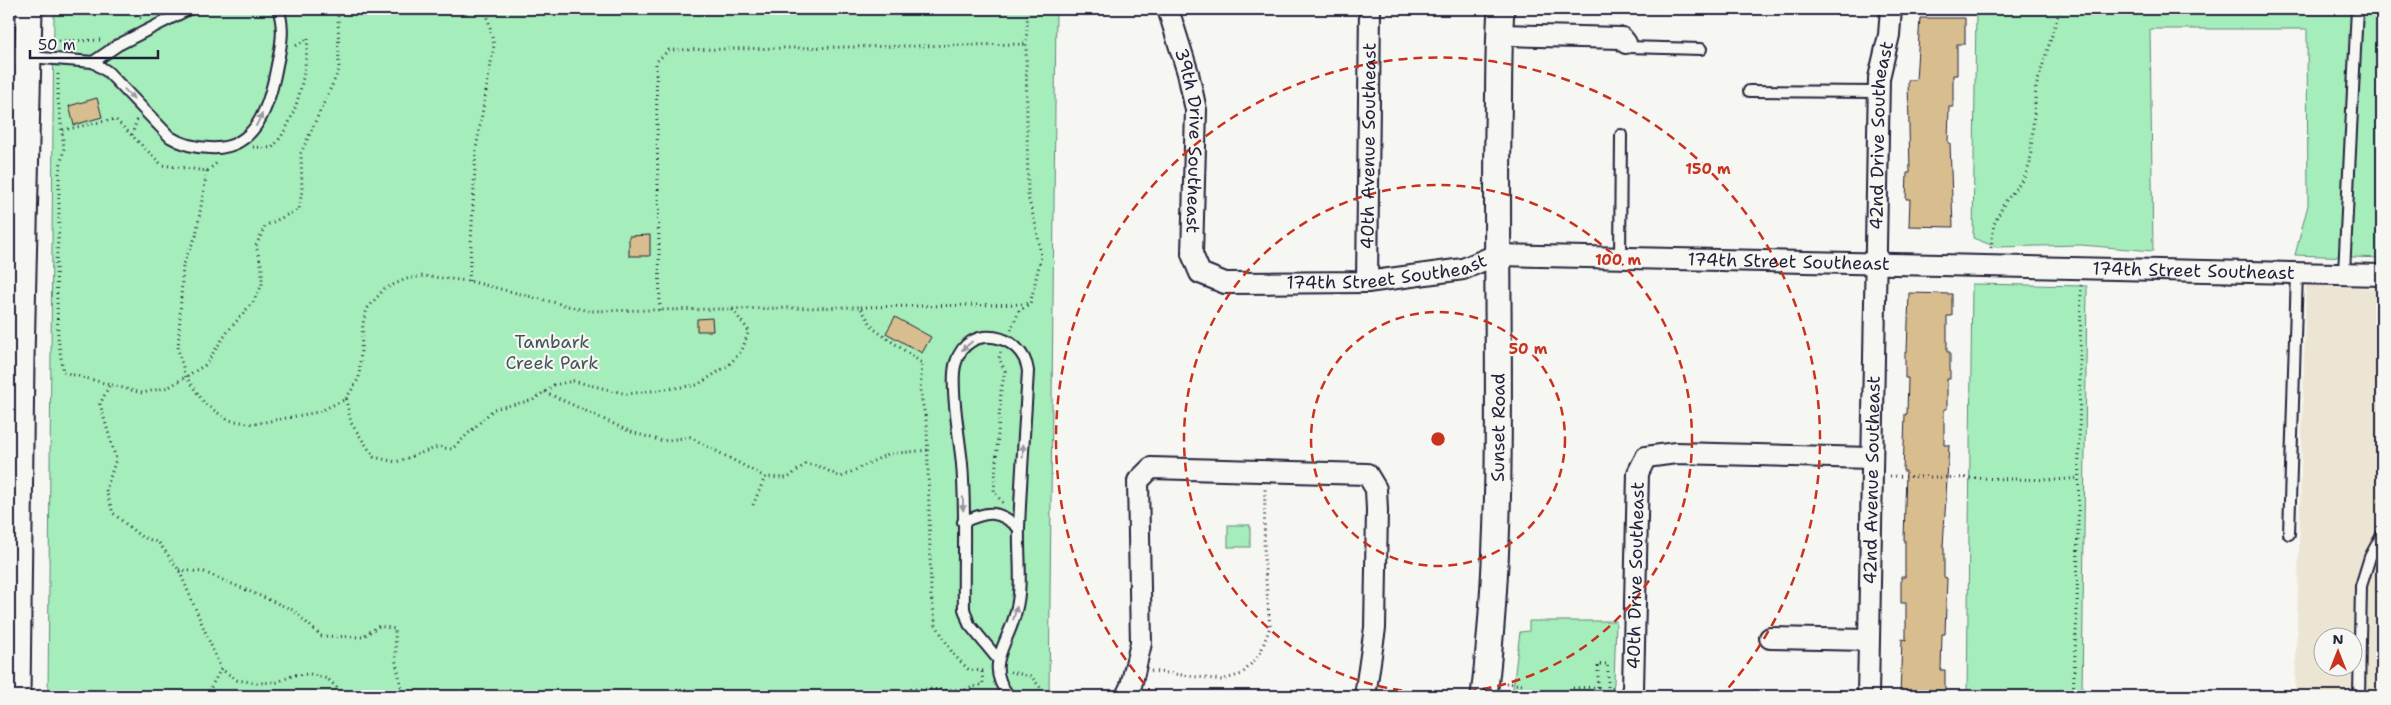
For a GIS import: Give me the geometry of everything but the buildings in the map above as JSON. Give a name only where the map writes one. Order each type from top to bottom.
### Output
[{"type":"street","points":[[16,696],[15,358],[18,57],[29,9]]},
{"type":"street","name":"39th Drive Southeast","points":[[1168,9],[1188,73],[1196,110],[1192,254],[1200,274]]},
{"type":"street","name":"40th Avenue Southeast","points":[[1367,282],[1370,9]]},
{"type":"street","name":"Sunset Road","points":[[1485,689],[1492,626],[1499,465],[1496,255],[1501,9]]},
{"type":"street","name":"42nd Drive Southeast","points":[[1876,263],[1878,92],[1879,78],[1889,34],[1891,9]]},
{"type":"street","points":[[1500,35],[1622,38],[1626,43]]},
{"type":"street","name":"174th Street Southeast","points":[[1200,274],[1224,283],[1367,282],[1462,269],[1496,255],[2382,275]]},
{"type":"street","name":"42nd Avenue Southeast","points":[[1868,696],[1876,263]]},
{"type":"street","name":"40th Drive Southeast","points":[[1631,693],[1638,474],[1646,457],[1676,453],[1872,467]]},
{"type":"street","points":[[1126,696],[1136,668],[1141,643],[1138,481],[1151,468],[1367,474],[1373,480],[1376,489],[1377,510],[1374,628],[1364,696]]},
{"type":"street","points":[[1770,638],[1868,640]]},
{"type":"lane","points":[[93,62],[118,45],[189,9]]},
{"type":"lane","points":[[18,57],[93,62],[108,72],[170,137],[181,144],[197,148],[220,149],[247,138],[258,125],[272,92],[282,27],[278,9]]},
{"type":"lane","points":[[2344,274],[2357,9]]},
{"type":"lane","points":[[1626,43],[1627,47],[1701,49]]},
{"type":"lane","points":[[1749,91],[1878,92]]},
{"type":"lane","points":[[1620,258],[1621,135]]},
{"type":"lane","points":[[2289,534],[2296,272]]},
{"type":"lane","points":[[997,658],[969,624],[964,609],[962,466],[953,372],[961,350],[980,337],[990,336],[1006,341],[1021,352],[1026,360],[1028,371],[1019,528],[1019,596],[1016,612],[997,658],[1001,686],[1008,696]]},
{"type":"lane","points":[[963,522],[983,513],[995,514],[1007,518],[1019,528]]},
{"type":"lane","points":[[2360,696],[2362,586],[2370,557],[2382,535]]},
{"type":"path","points":[[132,9],[127,11],[146,20],[137,24]]},
{"type":"path","points":[[58,74],[58,99],[64,148],[59,172],[59,230],[56,262],[58,337],[63,372],[142,393],[170,387],[206,365],[228,331],[253,302],[262,285],[262,268],[256,246],[265,226],[299,209],[302,192],[301,153],[339,70],[338,9]]},
{"type":"path","points":[[469,281],[476,149],[494,45],[486,9]]},
{"type":"path","points":[[1007,518],[1005,506],[994,492],[1001,391],[1005,371],[999,358],[1019,311],[1030,304],[1041,257],[1037,230],[1028,196],[1026,44],[1028,9]]},
{"type":"path","points":[[1990,265],[1994,224],[2005,202],[2024,178],[2030,164],[2036,87],[2060,9]]},
{"type":"path","points":[[246,151],[251,147],[272,148],[282,138],[296,108],[308,38],[291,49],[292,39]]},
{"type":"path","points":[[59,41],[104,39]]},
{"type":"path","points":[[660,310],[656,62],[669,50],[1026,44]]},
{"type":"path","points":[[63,130],[115,119],[162,165],[207,171]]},
{"type":"path","points":[[223,160],[215,163],[207,171],[196,236],[183,264],[178,350],[186,377],[204,404],[228,420],[254,424],[318,412],[346,399],[359,378],[363,323],[367,309],[376,296],[394,283],[422,276],[469,281],[588,310],[1030,304]]},
{"type":"path","points":[[2073,696],[2077,612],[2081,267]]},
{"type":"path","points":[[860,307],[874,329],[922,363],[920,391],[928,424],[930,595],[936,625],[953,654],[969,670],[1018,672],[1031,676],[1047,696]]},
{"type":"path","points":[[346,399],[350,422],[374,457],[396,462],[438,447],[452,449],[494,409],[533,400],[554,385],[573,381],[627,394],[697,385],[730,364],[742,350],[749,331],[732,309]]},
{"type":"path","points":[[110,386],[100,404],[116,459],[106,490],[114,513],[140,536],[159,543],[179,570],[221,669],[237,680],[257,683],[277,682],[294,675],[310,674],[328,679],[346,696]]},
{"type":"path","points":[[545,391],[631,432],[662,442],[690,437],[765,477],[788,478],[805,464],[818,466],[841,477],[888,454],[928,450]]},
{"type":"path","points":[[1872,467],[2056,480],[2079,478]]},
{"type":"path","points":[[1136,668],[1222,680],[1242,674],[1260,654],[1270,627],[1264,557],[1266,471]]},
{"type":"path","points":[[753,505],[765,477]]},
{"type":"path","points":[[179,570],[204,572],[293,610],[321,636],[362,637],[379,626],[395,629],[396,662],[403,696]]},
{"type":"path","points":[[1535,696],[1535,693],[1572,692],[1572,688],[1598,687],[1598,664],[1608,664],[1608,687],[1631,693]]},
{"type":"path","points":[[206,696],[221,669]]},
{"type":"path","points":[[886,696],[912,689],[964,690],[982,684],[982,671]]},
{"type":"path","points":[[1485,689],[1523,685],[1523,696]]},
{"type":"path","points":[[623,696],[655,694],[674,696]]},
{"type":"shaded area","points":[[2306,285],[2382,289],[2382,696],[2295,696]]},
{"type":"green space","name":"Tambark Creek Park","points":[[54,9],[1056,9],[1049,696],[48,696]]},
{"type":"green space","points":[[1976,9],[2382,9],[2382,258],[2295,255],[2308,205],[2307,29],[2150,29],[2153,251],[2081,245],[1996,247],[1973,238]]},
{"type":"green space","points":[[1972,284],[2087,286],[2082,696],[1967,696]]},
{"type":"green space","points":[[1228,525],[1250,525],[1250,547],[1228,547]]},
{"type":"green space","points":[[1529,621],[1616,621],[1614,683],[1611,696],[1512,696],[1520,632],[1529,631]]}]
